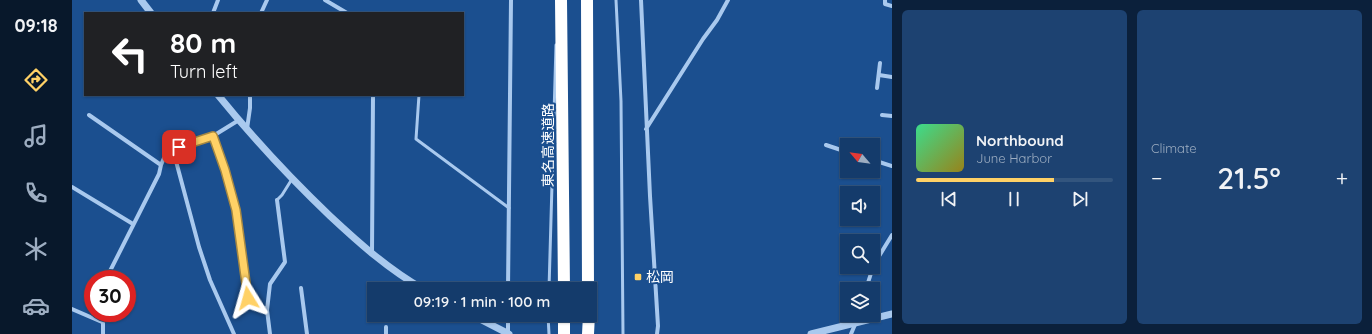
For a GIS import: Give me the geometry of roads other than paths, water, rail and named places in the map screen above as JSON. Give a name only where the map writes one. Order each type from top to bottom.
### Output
[{"type":"highway","name":"東名高速道路","points":[[562,0],[564,282]]},
{"type":"highway","points":[[588,0],[588,282]]},
{"type":"highway","points":[[564,322],[564,334]]},
{"type":"highway","points":[[588,322],[588,334]]},
{"type":"street","points":[[141,0],[151,12]]},
{"type":"street","points":[[213,12],[218,0]]},
{"type":"street","points":[[261,12],[267,0]]},
{"type":"street","points":[[325,0],[342,12]]},
{"type":"street","points":[[508,282],[511,0]]},
{"type":"street","points":[[641,0],[646,130],[658,326],[657,334]]},
{"type":"street","points":[[646,130],[703,39],[717,20],[728,0]]},
{"type":"street","points":[[885,0],[886,4],[892,6]]},
{"type":"street","points":[[877,88],[880,63]]},
{"type":"street","points":[[879,75],[892,78]]},
{"type":"street","points":[[219,96],[292,179],[358,242],[390,268],[412,282]]},
{"type":"street","points":[[247,129],[250,96]]},
{"type":"street","points":[[372,254],[373,96]]},
{"type":"street","points":[[90,115],[161,165]]},
{"type":"street","points":[[882,115],[892,116]]},
{"type":"street","points":[[110,270],[159,174],[167,151],[213,136],[239,120]]},
{"type":"street","points":[[213,136],[225,170],[236,210],[248,298],[267,310]]},
{"type":"street","points":[[826,145],[840,150]]},
{"type":"street","points":[[173,150],[199,247],[210,280],[234,334]]},
{"type":"street","points":[[880,162],[892,166]]},
{"type":"street","points":[[72,187],[133,224]]},
{"type":"street","points":[[270,334],[267,310],[270,284],[285,262],[277,200]]},
{"type":"street","points":[[880,253],[892,235]]},
{"type":"street","points":[[301,288],[307,334]]},
{"type":"street","points":[[72,309],[84,314]]},
{"type":"street","points":[[880,315],[892,314]]},
{"type":"street","points":[[102,322],[103,334]]},
{"type":"street","points":[[485,322],[508,334],[508,322]]},
{"type":"street","points":[[811,334],[846,322]]},
{"type":"street","points":[[852,334],[856,322]]},
{"type":"street","points":[[386,327],[386,334]]},
{"type":"lane","points":[[557,23],[558,0]]},
{"type":"lane","points":[[616,0],[621,101],[623,334]]},
{"type":"lane","points":[[549,282],[556,39]]},
{"type":"lane","points":[[419,96],[416,139],[509,208]]},
{"type":"lane","points":[[277,200],[292,179]]},
{"type":"lane","points":[[548,322],[549,334]]},
{"type":"place","name":"松岡","points":[[638,277]]}]
